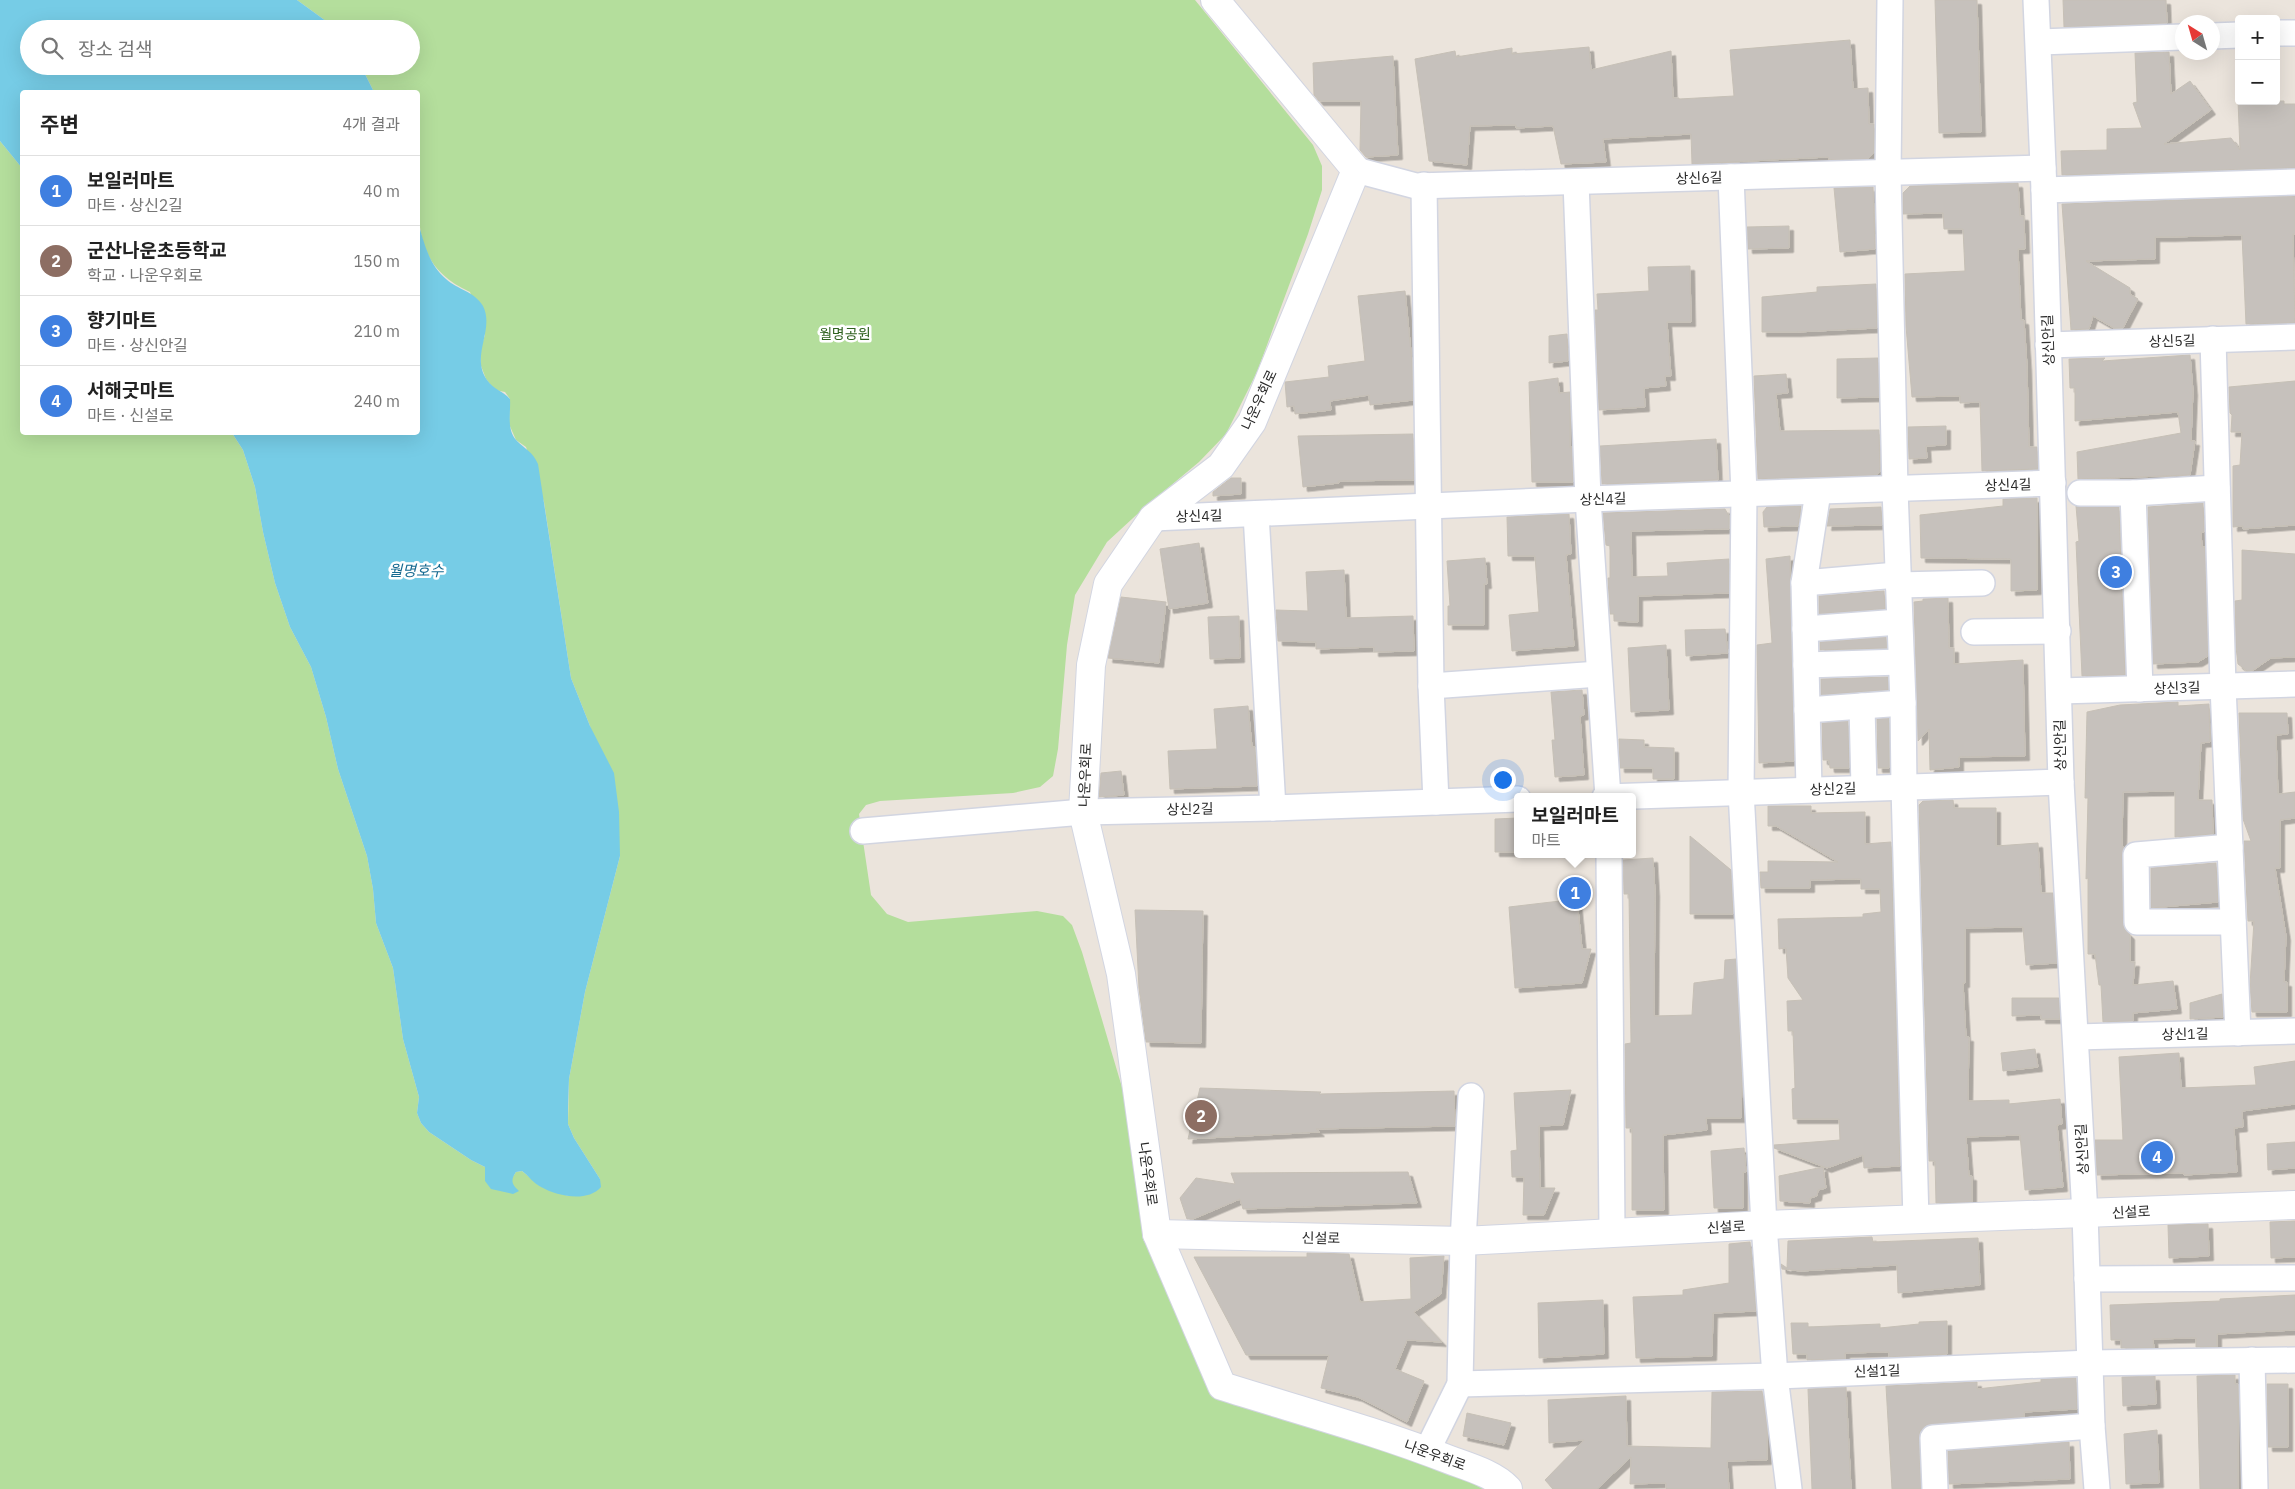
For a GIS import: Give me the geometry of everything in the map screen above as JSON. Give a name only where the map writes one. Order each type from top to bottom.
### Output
[{"type":"street","points":[[1215,0],[1356,170]]},
{"type":"street","points":[[1890,0],[1888,173],[1897,580],[1903,703],[1916,1220]]},
{"type":"street","name":"상신안길","points":[[2036,0],[2044,179],[2060,691],[2061,782],[2076,1037],[2085,1214],[2092,1426],[2097,1489]]},
{"type":"street","points":[[2280,33],[2295,33]]},
{"type":"street","points":[[2220,36],[2235,35]]},
{"type":"street","points":[[2039,42],[2175,37]]},
{"type":"street","name":"상신6길","points":[[1356,170],[1416,186],[1888,173],[2044,179],[2295,182]]},
{"type":"street","name":"나운우회로","points":[[1356,170],[1252,422],[1220,466],[1153,518],[1108,584],[1091,665],[1083,812],[1121,974],[1157,1234],[1222,1386],[1427,1451],[1468,1467],[1502,1483],[1508,1489]]},
{"type":"street","points":[[1732,177],[1744,494],[1741,791],[1764,1225],[1776,1376],[1789,1489]]},
{"type":"street","points":[[1576,182],[1588,499],[1607,793]]},
{"type":"street","points":[[1424,185],[1431,686],[1436,802]]},
{"type":"street","name":"상신5길","points":[[2048,345],[2295,337]]},
{"type":"street","points":[[2213,339],[2223,686],[2238,1033]]},
{"type":"street","name":"상신4길","points":[[1153,518],[1588,499],[2053,483]]},
{"type":"street","points":[[2080,494],[2217,488]]},
{"type":"street","points":[[1809,790],[1804,583],[1818,492]]},
{"type":"street","points":[[2133,493],[2140,689]]},
{"type":"street","points":[[1256,514],[1273,808]]},
{"type":"street","points":[[1804,583],[1897,580],[1982,583]]},
{"type":"street","points":[[1805,629],[1899,622]]},
{"type":"street","points":[[1974,632],[2058,631]]},
{"type":"street","points":[[1806,666],[1900,662]]},
{"type":"street","points":[[1431,686],[1599,674]]},
{"type":"street","name":"상신3길","points":[[2060,691],[2295,684]]},
{"type":"street","points":[[1807,710],[1903,703]]},
{"type":"street","points":[[1862,706],[1864,788]]},
{"type":"street","name":"상신2길","points":[[1636,796],[2061,782]]},
{"type":"street","name":"상신2길","points":[[863,831],[1083,812],[1273,808],[1514,799]]},
{"type":"street","points":[[2230,848],[2136,855],[2137,922],[2233,922]]},
{"type":"street","points":[[1608,858],[1612,1233]]},
{"type":"street","name":"상신1길","points":[[2076,1037],[2295,1031]]},
{"type":"street","points":[[1427,1451],[1460,1384],[1463,1241],[1471,1096]]},
{"type":"street","name":"신설로","points":[[1157,1234],[1463,1241],[1764,1225],[2295,1205]]},
{"type":"street","points":[[2087,1280],[2295,1278]]},
{"type":"street","points":[[2252,1360],[2255,1489]]},
{"type":"street","name":"신설1길","points":[[1460,1384],[1776,1376],[2090,1363],[2295,1360]]},
{"type":"street","points":[[1935,1489],[1934,1438],[2092,1426]]},
{"type":"green space","name":"월명공원","points":[[297,0],[1195,0],[1313,145],[1322,166],[1322,190],[1308,234],[1257,372],[1226,434],[1199,462],[1107,542],[1075,595],[1067,645],[1058,749],[1053,776],[1040,787],[1013,793],[880,801],[866,805],[859,814],[871,895],[887,914],[908,922],[1037,911],[1063,916],[1072,925],[1082,952],[1142,1155],[1223,1369],[1241,1381],[1520,1489],[0,1489],[0,141],[20,166],[20,435],[233,435],[243,450],[255,487],[275,583],[290,627],[311,667],[326,717],[338,769],[367,856],[373,889],[376,923],[393,968],[403,1039],[419,1097],[417,1113],[421,1123],[429,1132],[485,1167],[485,1181],[512,1184],[512,1178],[516,1172],[522,1171],[540,1186],[568,1196],[600,1179],[574,1138],[568,1124],[569,1079],[585,992],[620,856],[590,726],[571,678],[544,502],[526,447],[516,440],[509,424],[510,399],[505,392],[495,390],[486,379],[481,366],[480,350],[485,335],[470,292],[452,282],[439,270],[429,257],[423,243],[420,227],[420,90],[373,90],[366,75],[420,75],[420,20],[325,20]]},
{"type":"water","points":[[0,0],[297,0],[325,20],[20,20],[20,75],[366,75],[373,90],[20,90],[20,166],[0,141]]},
{"type":"water","name":"월명호수","points":[[420,228],[435,267],[446,279],[471,294],[483,306],[486,324],[481,352],[482,371],[490,383],[510,399],[511,432],[538,464],[571,678],[590,726],[614,773],[619,812],[620,856],[585,992],[569,1079],[568,1124],[574,1138],[600,1179],[601,1187],[595,1192],[580,1196],[555,1193],[536,1184],[522,1171],[516,1172],[512,1180],[519,1191],[513,1194],[491,1189],[485,1181],[485,1167],[429,1132],[421,1123],[417,1113],[419,1097],[403,1039],[393,968],[376,923],[373,889],[367,856],[338,769],[326,717],[311,667],[290,627],[275,583],[255,487],[243,450],[233,435],[420,435]]},
{"type":"building","points":[[1935,0],[1977,0],[1981,132],[1939,133]]},
{"type":"building","points":[[2063,0],[2166,0],[2167,23],[2064,27]]},
{"type":"building","points":[[1850,40],[1853,89],[1868,88],[1869,124],[1874,124],[1874,153],[1868,159],[1829,160],[1828,157],[1692,164],[1691,134],[1603,139],[1606,162],[1561,164],[1553,126],[1516,128],[1516,125],[1470,126],[1467,165],[1429,161],[1415,59],[1455,51],[1456,57],[1512,48],[1512,54],[1589,47],[1591,70],[1671,51],[1673,98],[1679,99],[1734,96],[1730,50]]},
{"type":"building","points":[[2169,52],[2171,94],[2190,81],[2211,110],[2164,144],[2231,138],[2240,150],[2238,105],[2280,105],[2280,101],[2284,101],[2284,104],[2295,104],[2295,168],[2062,175],[2061,151],[2107,150],[2107,129],[2142,128],[2133,103],[2137,102],[2135,53]]},
{"type":"building","points":[[1393,56],[1398,155],[1366,157],[1360,150],[1361,101],[1319,101],[1314,95],[1313,63]]},
{"type":"building","points":[[2018,183],[2020,216],[2024,216],[2025,249],[2018,249],[2021,320],[2024,320],[2027,366],[2029,447],[2037,447],[2038,469],[1982,471],[1980,402],[1960,403],[1960,396],[1912,397],[1906,326],[1905,274],[1965,271],[1963,229],[1944,229],[1943,213],[1903,214],[1903,193],[1910,186]]},
{"type":"building","points":[[1873,187],[1875,249],[1840,252],[1834,188]]},
{"type":"building","points":[[2295,196],[2295,234],[2293,234],[2295,323],[2246,324],[2242,235],[2155,237],[2155,259],[2086,261],[2130,288],[2130,294],[2138,299],[2123,328],[2114,328],[2093,316],[2089,329],[2071,330],[2062,204]]},
{"type":"building","points":[[1789,226],[1789,248],[1748,249],[1747,227]]},
{"type":"building","points":[[1690,266],[1691,322],[1667,322],[1671,376],[1665,376],[1666,386],[1644,388],[1645,407],[1599,410],[1595,310],[1598,310],[1597,294],[1649,291],[1648,267]]},
{"type":"building","points":[[1876,284],[1877,328],[1762,332],[1762,297],[1817,292],[1817,287]]},
{"type":"building","points":[[1405,291],[1412,362],[1413,400],[1370,405],[1369,395],[1330,401],[1331,410],[1295,414],[1294,406],[1287,407],[1285,382],[1329,377],[1328,366],[1365,361],[1358,296]]},
{"type":"building","points":[[1567,334],[1568,361],[1549,363],[1549,336]]},
{"type":"building","points":[[2190,355],[2193,391],[2191,441],[2195,441],[2190,475],[2078,479],[2077,452],[2181,433],[2178,412],[2075,421],[2075,388],[2070,388],[2069,359],[2105,358],[2102,361]]},
{"type":"building","points":[[1878,358],[1879,397],[1837,398],[1837,359]]},
{"type":"building","points":[[1786,374],[1788,393],[1776,394],[1780,431],[1879,430],[1880,472],[1877,475],[1758,479],[1754,376]]},
{"type":"building","points":[[1558,378],[1559,393],[1570,392],[1570,448],[1572,447],[1573,482],[1532,482],[1529,382]]},
{"type":"building","points":[[2295,381],[2295,525],[2243,529],[2243,526],[2233,527],[2233,466],[2240,465],[2242,432],[2231,432],[2232,415],[2230,413],[2229,387]]},
{"type":"building","points":[[1946,426],[1946,445],[1926,446],[1927,458],[1909,459],[1908,427]]},
{"type":"building","points":[[1413,434],[1414,480],[1338,481],[1339,483],[1303,487],[1298,436]]},
{"type":"building","points":[[1716,439],[1718,480],[1602,484],[1600,446]]},
{"type":"building","points":[[1231,478],[1241,478],[1241,494],[1213,496],[1213,492]]},
{"type":"building","points":[[2037,498],[2037,590],[2011,591],[2011,559],[1921,558],[1920,515],[2003,506],[2003,499]]},
{"type":"building","points":[[2203,503],[2204,532],[2201,532],[2202,547],[2205,547],[2208,656],[2198,662],[2153,664],[2148,507]]},
{"type":"building","points":[[1801,506],[1798,526],[1764,527],[1763,512],[1767,507]]},
{"type":"building","points":[[2076,506],[2119,507],[2125,675],[2082,676],[2076,542],[2079,541]]},
{"type":"building","points":[[1881,507],[1882,525],[1827,526],[1830,509]]},
{"type":"building","points":[[1725,509],[1729,516],[1729,529],[1631,531],[1632,577],[1668,576],[1667,563],[1729,559],[1729,593],[1638,596],[1638,622],[1614,621],[1614,614],[1610,614],[1608,578],[1610,578],[1610,546],[1606,545],[1603,513]]},
{"type":"building","points":[[1569,514],[1571,554],[1566,555],[1574,646],[1512,651],[1509,615],[1539,612],[1535,556],[1508,556],[1507,517]]},
{"type":"building","points":[[1199,543],[1208,603],[1169,609],[1160,549]]},
{"type":"building","points":[[2242,550],[2295,554],[2295,657],[2271,658],[2252,671],[2247,671],[2238,664],[2236,647],[2235,601],[2242,600]]},
{"type":"building","points":[[1790,556],[1794,761],[1759,763],[1757,645],[1772,643],[1766,559]]},
{"type":"building","points":[[1485,558],[1487,584],[1484,584],[1484,625],[1448,625],[1448,606],[1450,606],[1447,561]]},
{"type":"building","points":[[1344,570],[1346,618],[1413,616],[1414,651],[1374,652],[1374,647],[1316,649],[1316,642],[1278,641],[1276,610],[1308,611],[1306,572]]},
{"type":"building","points":[[1884,591],[1885,609],[1819,614],[1819,596]]},
{"type":"building","points":[[1121,597],[1166,602],[1159,663],[1108,658]]},
{"type":"building","points":[[1948,598],[1949,648],[1954,648],[1954,664],[2023,660],[2025,756],[1959,757],[1959,767],[1930,770],[1929,729],[1918,741],[1914,602],[1923,601],[1923,599]]},
{"type":"building","points":[[1239,616],[1240,658],[1210,659],[1208,617]]},
{"type":"building","points":[[1725,629],[1728,653],[1686,656],[1685,630]]},
{"type":"building","points":[[1886,637],[1887,648],[1820,650],[1820,642]]},
{"type":"building","points":[[1666,645],[1669,710],[1631,712],[1628,648]]},
{"type":"building","points":[[1888,677],[1888,690],[1821,695],[1821,679]]},
{"type":"building","points":[[1582,690],[1584,715],[1580,716],[1584,775],[1555,777],[1552,740],[1555,740],[1551,692]]},
{"type":"building","points":[[2178,702],[2178,706],[2209,704],[2210,742],[2201,743],[2198,800],[2212,800],[2213,834],[2175,837],[2175,791],[2123,792],[2122,845],[2124,848],[2122,855],[2123,922],[2125,930],[2130,935],[2130,962],[2135,962],[2133,985],[2173,981],[2177,1009],[2133,1013],[2133,1021],[2103,1022],[2101,985],[2099,985],[2095,954],[2088,954],[2088,878],[2086,879],[2088,798],[2085,798],[2087,712],[2120,705]]},
{"type":"building","points":[[1248,706],[1252,747],[1255,747],[1257,786],[1170,789],[1168,751],[1217,749],[1214,709]]},
{"type":"building","points":[[2239,713],[2287,713],[2288,734],[2276,735],[2278,794],[2295,792],[2295,818],[2280,820],[2280,868],[2275,868],[2286,936],[2284,982],[2287,982],[2287,1012],[2252,1012],[2250,985],[2254,921],[2248,921],[2244,841],[2251,841],[2243,819]]},
{"type":"building","points":[[1889,718],[1889,768],[1878,768],[1877,719]]},
{"type":"building","points":[[1848,721],[1849,768],[1830,768],[1829,760],[1823,760],[1822,723]]},
{"type":"building","points":[[1619,739],[1644,740],[1644,747],[1674,748],[1674,779],[1653,779],[1653,768],[1620,768]]},
{"type":"building","points":[[1121,771],[1124,795],[1099,797],[1101,773]]},
{"type":"building","points":[[1953,800],[1954,808],[1996,808],[1996,846],[2038,843],[2041,893],[2053,893],[2057,963],[2026,965],[2023,927],[1965,928],[1965,983],[1963,983],[1966,1037],[1969,1037],[1968,1101],[2009,1100],[2009,1104],[2060,1099],[2062,1124],[2057,1125],[2063,1187],[2025,1190],[2020,1135],[1966,1137],[1969,1176],[1972,1176],[1972,1202],[1936,1203],[1935,1161],[1929,1161],[1919,805],[1923,801]]},
{"type":"building","points":[[1768,806],[1811,806],[1811,813],[1865,812],[1865,844],[1891,842],[1900,1166],[1864,1168],[1863,1155],[1827,1168],[1774,1148],[1774,1145],[1840,1140],[1839,1119],[1793,1119],[1792,1089],[1795,1088],[1793,1031],[1788,1031],[1787,1001],[1803,1000],[1788,978],[1786,948],[1779,949],[1778,919],[1863,917],[1863,914],[1881,912],[1880,889],[1861,889],[1861,879],[1810,880],[1810,888],[1761,888],[1760,872],[1768,872],[1768,861],[1838,862],[1776,826],[1768,826]]},
{"type":"building","points":[[1514,818],[1514,852],[1495,852],[1495,819]]},
{"type":"building","points":[[1690,836],[1731,870],[1733,914],[1690,914]]},
{"type":"building","points":[[1653,858],[1655,892],[1654,1016],[1692,1015],[1694,983],[1724,979],[1725,960],[1736,959],[1742,1079],[1741,1118],[1706,1118],[1707,1130],[1663,1135],[1664,1210],[1632,1210],[1632,1128],[1626,1128],[1625,1044],[1631,1043],[1629,894],[1624,894],[1623,860]]},
{"type":"building","points":[[2216,863],[2218,902],[2151,908],[2151,868]]},
{"type":"building","points":[[1577,899],[1582,949],[1591,949],[1582,983],[1515,988],[1509,907]]},
{"type":"building","points":[[1135,910],[1203,911],[1201,1043],[1146,1042],[1139,988]]},
{"type":"building","points":[[2222,994],[2223,1017],[2190,1019],[2190,1003]]},
{"type":"building","points":[[2012,998],[2059,998],[2060,1019],[2041,1019],[2041,1015],[2012,1016]]},
{"type":"building","points":[[2035,1049],[2038,1067],[2003,1071],[2001,1053]]},
{"type":"building","points":[[2179,1053],[2181,1088],[2256,1085],[2254,1067],[2295,1061],[2295,1104],[2242,1111],[2243,1127],[2234,1128],[2237,1172],[2184,1175],[2184,1173],[2097,1175],[2095,1140],[2123,1140],[2119,1057]]},
{"type":"building","points":[[1200,1088],[1321,1092],[1319,1094],[1454,1091],[1455,1126],[1316,1129],[1320,1132],[1188,1139]]},
{"type":"building","points":[[1571,1090],[1563,1125],[1539,1126],[1540,1188],[1555,1188],[1544,1215],[1523,1215],[1524,1177],[1512,1177],[1511,1151],[1517,1150],[1514,1093]]},
{"type":"building","points":[[2295,1142],[2295,1168],[2268,1170],[2267,1144]]},
{"type":"building","points":[[1744,1148],[1746,1172],[1743,1172],[1743,1208],[1714,1208],[1711,1151]]},
{"type":"building","points":[[1823,1167],[1826,1188],[1818,1190],[1817,1196],[1810,1198],[1810,1203],[1780,1201],[1779,1176]]},
{"type":"building","points":[[1408,1172],[1417,1203],[1243,1209],[1240,1199],[1193,1219],[1187,1219],[1180,1198],[1196,1178],[1235,1184],[1231,1173]]},
{"type":"building","points":[[2295,1221],[2295,1257],[2271,1258],[2270,1222]]},
{"type":"building","points":[[2208,1224],[2209,1256],[2169,1258],[2168,1225]]},
{"type":"building","points":[[1872,1237],[1873,1242],[1978,1238],[1980,1285],[1898,1293],[1897,1265],[1801,1271],[1782,1269],[1781,1264],[1787,1268],[1788,1241]]},
{"type":"building","points":[[1750,1242],[1756,1311],[1713,1313],[1712,1356],[1636,1358],[1633,1297],[1683,1295],[1683,1290],[1729,1283],[1729,1244]]},
{"type":"building","points":[[1307,1253],[1349,1254],[1360,1302],[1411,1299],[1410,1258],[1444,1256],[1441,1294],[1414,1312],[1442,1342],[1407,1340],[1395,1369],[1424,1381],[1407,1422],[1358,1397],[1321,1388],[1329,1355],[1246,1355],[1194,1257],[1307,1257]]},
{"type":"building","points":[[2295,1295],[2295,1330],[2217,1334],[2217,1347],[2196,1347],[2196,1338],[2153,1339],[2154,1348],[2121,1348],[2121,1340],[2111,1340],[2110,1305],[2220,1301],[2220,1299]]},
{"type":"building","points":[[1603,1300],[1604,1354],[1539,1358],[1538,1303]]},
{"type":"building","points":[[1947,1321],[1947,1354],[1889,1357],[1889,1352],[1845,1353],[1845,1359],[1807,1360],[1807,1354],[1793,1354],[1791,1323],[1808,1323],[1808,1327],[1880,1324],[1880,1328],[1919,1324],[1919,1322]]},
{"type":"building","points":[[2235,1375],[2235,1384],[2238,1384],[2238,1489],[2200,1489],[2197,1376]]},
{"type":"building","points":[[2155,1376],[2156,1404],[2123,1406],[2122,1377]]},
{"type":"building","points":[[2076,1378],[2077,1409],[2024,1412],[2024,1417],[1925,1426],[1920,1431],[1919,1439],[1921,1489],[1892,1489],[1886,1386],[1977,1382],[1977,1389],[2041,1382],[2041,1379]]},
{"type":"building","points":[[2267,1384],[2288,1384],[2288,1447],[2268,1447]]},
{"type":"building","points":[[1846,1387],[1851,1489],[1812,1489],[1808,1389]]},
{"type":"building","points":[[1762,1391],[1767,1426],[1767,1460],[1727,1461],[1729,1489],[1666,1489],[1666,1483],[1630,1484],[1631,1457],[1597,1489],[1553,1489],[1545,1480],[1584,1440],[1549,1443],[1548,1400],[1626,1396],[1627,1446],[1711,1448],[1712,1392]]},
{"type":"building","points":[[1467,1413],[1511,1423],[1504,1445],[1463,1436]]},
{"type":"building","points":[[2157,1430],[2159,1483],[2126,1484],[2124,1434]]},
{"type":"building","points":[[2069,1442],[2070,1479],[1949,1484],[1948,1451]]},
{"type":"place","name":"향기마트","points":[[2116,572]]},
{"type":"place","name":"보일러마트","points":[[1575,893]]},
{"type":"place","name":"군산나운초등학교","points":[[1201,1116]]},
{"type":"place","name":"서해굿마트","points":[[2157,1157]]}]
